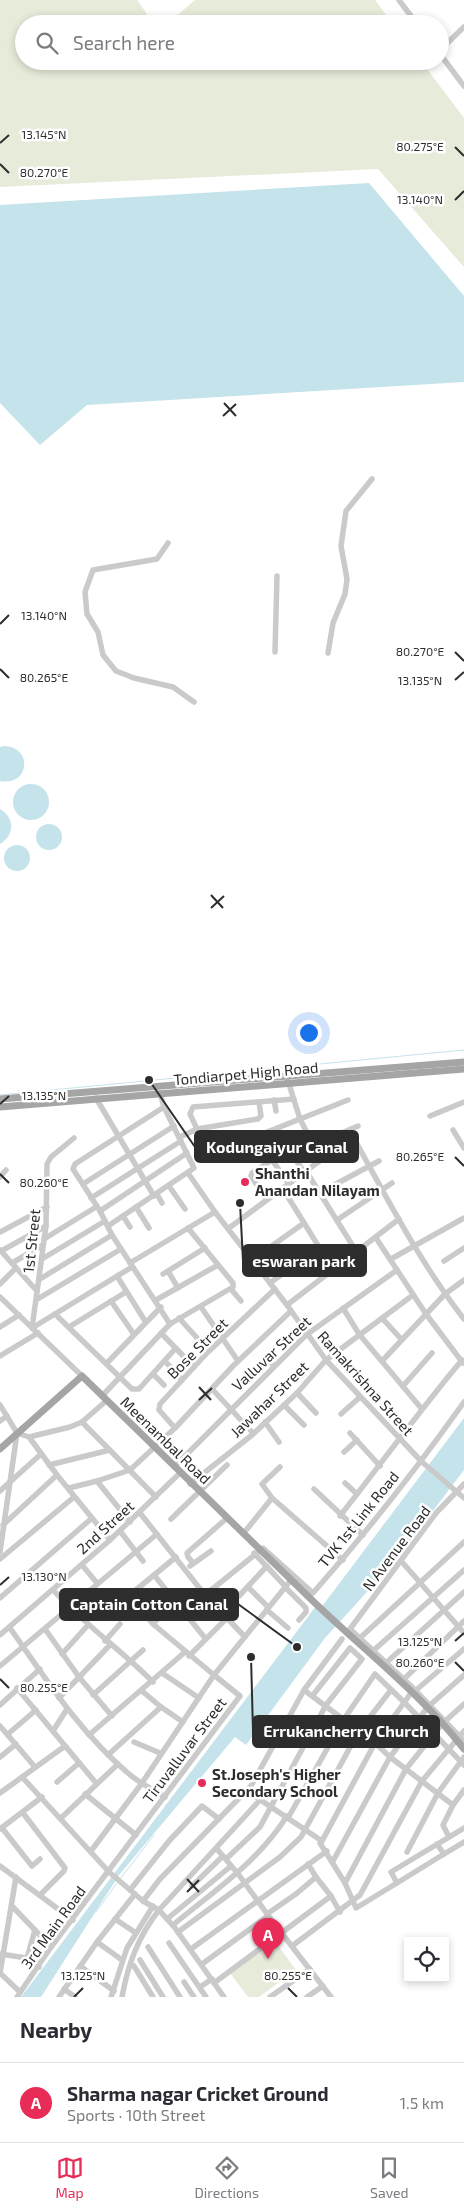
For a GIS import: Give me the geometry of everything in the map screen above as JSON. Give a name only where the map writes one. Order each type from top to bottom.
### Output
[{"type":"main road","name":"Tondiarpet High Road","points":[[0,1107],[160,1093],[464,1062]]},
{"type":"main road","name":"Tondiarpet High Road","points":[[0,1099],[464,1069]]},
{"type":"main road","name":"Meenambal Road","points":[[82,1376],[243,1534],[256,1551],[291,1580],[338,1625],[411,1689],[457,1737],[464,1749]]},
{"type":"main road","points":[[0,1448],[82,1376]]},
{"type":"street","points":[[399,0],[410,15]]},
{"type":"street","points":[[449,41],[464,27]]},
{"type":"street","points":[[449,65],[463,82]]},
{"type":"street","points":[[328,653],[333,623],[345,594],[347,579],[341,546],[346,511],[372,480]]},
{"type":"street","points":[[168,543],[157,559],[93,570],[85,592],[87,614],[98,632],[103,655],[116,670],[134,678],[173,687],[194,702]]},
{"type":"street","points":[[275,652],[277,576]]},
{"type":"street","points":[[288,1080],[300,1119],[321,1160]]},
{"type":"street","points":[[42,1259],[106,1223],[123,1216],[194,1168],[164,1107],[160,1093]]},
{"type":"street","points":[[96,1098],[145,1181],[162,1203]]},
{"type":"street","points":[[294,1099],[194,1107],[191,1109],[190,1114],[196,1129],[212,1154],[348,1100]]},
{"type":"street","points":[[274,1100],[276,1111]]},
{"type":"street","points":[[91,1198],[196,1129],[258,1119],[261,1116],[259,1102]]},
{"type":"street","points":[[430,1116],[464,1102]]},
{"type":"street","points":[[164,1107],[75,1164],[73,1168],[112,1235],[161,1307],[170,1324]]},
{"type":"street","points":[[82,1184],[174,1126]]},
{"type":"street","points":[[314,1145],[358,1126]]},
{"type":"street","points":[[453,1130],[464,1148]]},
{"type":"street","name":"1st Street","points":[[32,1328],[46,1226],[49,1160],[74,1138]]},
{"type":"street","points":[[229,1228],[321,1160],[353,1140],[415,1246],[445,1294],[464,1319]]},
{"type":"street","points":[[288,1150],[321,1192],[356,1251]]},
{"type":"street","points":[[267,1152],[289,1184]]},
{"type":"street","points":[[0,1284],[14,1266],[43,1242],[145,1181],[187,1153]]},
{"type":"street","points":[[267,1200],[251,1174],[272,1160]]},
{"type":"street","points":[[321,1192],[379,1161]]},
{"type":"street","points":[[0,1177],[6,1170]]},
{"type":"street","name":"Ramakrishna Street","points":[[188,1173],[326,1360],[400,1440],[422,1462],[464,1498]]},
{"type":"street","points":[[338,1220],[392,1183]]},
{"type":"street","points":[[169,1186],[185,1209]]},
{"type":"street","points":[[282,1189],[319,1247],[335,1267]]},
{"type":"street","points":[[0,1232],[47,1207]]},
{"type":"street","points":[[136,1207],[148,1228]]},
{"type":"street","points":[[32,1328],[117,1276],[131,1265],[215,1212]]},
{"type":"street","points":[[123,1216],[130,1227]]},
{"type":"street","points":[[391,1259],[464,1218]]},
{"type":"street","points":[[287,1305],[399,1219]]},
{"type":"street","points":[[252,1260],[304,1222]]},
{"type":"street","points":[[37,1291],[0,1251],[46,1226]]},
{"type":"street","points":[[17,1434],[29,1437],[70,1427],[82,1422],[170,1324],[231,1289],[233,1283],[188,1228]]},
{"type":"street","points":[[40,1279],[112,1235]]},
{"type":"street","points":[[340,1516],[400,1440],[421,1408],[463,1362],[412,1295],[376,1238]]},
{"type":"street","points":[[270,1283],[319,1247]]},
{"type":"street","points":[[178,1288],[165,1273],[205,1248]]},
{"type":"street","points":[[444,1261],[464,1248]]},
{"type":"street","points":[[36,1300],[121,1249]]},
{"type":"street","points":[[156,1300],[218,1265]]},
{"type":"street","name":"Valluvar Street","points":[[177,1470],[230,1410],[306,1335],[397,1270]]},
{"type":"street","points":[[117,1276],[145,1321]]},
{"type":"street","points":[[382,1361],[445,1294],[464,1280]]},
{"type":"street","points":[[231,1289],[241,1301]]},
{"type":"street","name":"Bose Street","points":[[175,1428],[158,1407],[194,1367],[275,1289]]},
{"type":"street","points":[[69,1327],[126,1292]]},
{"type":"street","name":"Jawahar Street","points":[[190,1484],[253,1433],[297,1394],[326,1360],[412,1295]]},
{"type":"street","name":"Meenambal Road","points":[[0,1297],[82,1376]]},
{"type":"street","points":[[111,1301],[133,1333]]},
{"type":"street","points":[[107,1363],[133,1333],[161,1307]]},
{"type":"street","points":[[201,1307],[238,1362]]},
{"type":"street","points":[[342,1308],[359,1334],[421,1408]]},
{"type":"street","points":[[68,1488],[130,1470],[175,1428],[238,1362],[291,1311]]},
{"type":"street","points":[[55,1314],[107,1363],[120,1378],[135,1390],[153,1374],[175,1349]]},
{"type":"street","points":[[0,1327],[19,1315]]},
{"type":"street","points":[[179,1318],[198,1339]]},
{"type":"street","points":[[382,1318],[402,1339]]},
{"type":"street","points":[[161,1333],[194,1367]]},
{"type":"street","points":[[0,1356],[38,1334]]},
{"type":"street","points":[[403,1386],[432,1353]]},
{"type":"street","points":[[266,1357],[274,1366]]},
{"type":"street","points":[[165,1361],[182,1380]]},
{"type":"street","points":[[153,1374],[164,1385]]},
{"type":"street","points":[[212,1389],[253,1433]]},
{"type":"street","points":[[297,1394],[316,1413]]},
{"type":"street","points":[[341,1414],[360,1397]]},
{"type":"street","name":"TVK 1st Link Road","points":[[256,1551],[265,1548],[313,1593],[343,1560],[422,1462],[464,1402]]},
{"type":"street","points":[[0,1405],[17,1434],[2,1526],[0,1552]]},
{"type":"street","points":[[284,1405],[304,1425]]},
{"type":"street","points":[[0,1421],[7,1416]]},
{"type":"street","points":[[82,1422],[156,1497]]},
{"type":"street","points":[[265,1422],[279,1442]]},
{"type":"street","points":[[350,1433],[380,1466]]},
{"type":"street","points":[[29,1437],[74,1497],[110,1540]]},
{"type":"street","points":[[344,1452],[357,1440]]},
{"type":"street","points":[[49,1465],[110,1450]]},
{"type":"street","points":[[0,1491],[41,1454]]},
{"type":"street","points":[[171,1519],[227,1465]]},
{"type":"street","points":[[280,1467],[262,1484],[272,1498],[343,1560]]},
{"type":"street","name":"2nd Street","points":[[0,1636],[140,1513],[156,1497],[177,1470]]},
{"type":"street","points":[[2,1526],[57,1475]]},
{"type":"street","points":[[97,1481],[130,1522]]},
{"type":"street","points":[[345,1484],[357,1494]]},
{"type":"street","name":"N Avenue Road","points":[[360,1638],[350,1629],[402,1562],[436,1513],[464,1484]]},
{"type":"street","points":[[314,1489],[340,1516],[363,1535]]},
{"type":"street","points":[[0,1559],[74,1497]]},
{"type":"street","points":[[243,1534],[272,1498]]},
{"type":"street","points":[[140,1513],[186,1569],[204,1595],[245,1637]]},
{"type":"street","points":[[0,1598],[92,1518]]},
{"type":"street","points":[[193,1563],[187,1553],[227,1518]]},
{"type":"street","points":[[120,1531],[143,1561]]},
{"type":"street","points":[[0,1666],[157,1534]]},
{"type":"street","points":[[411,1689],[387,1662],[360,1638],[464,1542]]},
{"type":"street","points":[[186,1569],[211,1551]]},
{"type":"street","points":[[204,1595],[256,1551],[267,1566],[306,1608],[306,1612],[299,1620]]},
{"type":"street","points":[[109,1612],[176,1557]]},
{"type":"street","points":[[402,1562],[418,1583],[464,1633]]},
{"type":"street","points":[[82,1565],[97,1583]]},
{"type":"street","points":[[239,1596],[267,1566]]},
{"type":"street","points":[[374,1650],[464,1570]]},
{"type":"street","points":[[154,1575],[205,1638]]},
{"type":"street","name":"Tiruvalluvar Street","points":[[110,1874],[136,1835],[240,1696],[214,1675],[291,1580]]},
{"type":"street","points":[[248,1587],[288,1628]]},
{"type":"street","points":[[53,1590],[88,1625],[132,1661],[153,1682]]},
{"type":"street","points":[[387,1662],[464,1592]]},
{"type":"street","points":[[153,1624],[175,1600]]},
{"type":"street","points":[[91,1851],[142,1783],[160,1753],[214,1675],[153,1624],[138,1606]]},
{"type":"street","points":[[89,1735],[187,1654],[226,1619]]},
{"type":"street","points":[[404,1679],[464,1621]]},
{"type":"street","points":[[59,1698],[108,1643],[120,1624]]},
{"type":"street","points":[[62,1654],[88,1625]]},
{"type":"street","points":[[10,1628],[67,1709],[89,1735],[118,1764],[142,1783],[165,1797]]},
{"type":"street","points":[[45,1629],[79,1677],[112,1716]]},
{"type":"street","points":[[143,1901],[160,1879],[249,1788],[304,1690],[342,1639]]},
{"type":"street","points":[[192,1886],[224,1857],[252,1836],[271,1807],[326,1706],[362,1659],[350,1648],[313,1695]]},
{"type":"street","points":[[464,1649],[411,1689],[405,1703],[375,1743],[320,1843],[327,1851],[345,1883],[356,1908],[464,1842]]},
{"type":"street","points":[[93,1695],[143,1650]]},
{"type":"street","points":[[0,1705],[40,1669]]},
{"type":"street","points":[[162,1673],[199,1698]]},
{"type":"street","points":[[173,1925],[238,1873],[266,1846],[288,1817],[344,1719],[375,1674],[463,1762],[438,1793],[407,1852]]},
{"type":"street","points":[[333,1862],[390,1757],[429,1707],[464,1675]]},
{"type":"street","points":[[17,1688],[96,1783]]},
{"type":"street","points":[[304,1690],[313,1695],[453,1805]]},
{"type":"street","points":[[178,1932],[292,1846],[306,1829],[359,1731],[391,1690]]},
{"type":"street","points":[[142,1691],[183,1722]]},
{"type":"street","points":[[345,1883],[406,1769],[434,1734],[464,1704]]},
{"type":"street","points":[[108,1755],[161,1707]]},
{"type":"street","points":[[53,1731],[67,1709]]},
{"type":"street","points":[[8,1734],[36,1710]]},
{"type":"street","points":[[0,1726],[35,1767]]},
{"type":"street","points":[[292,1946],[340,1912],[360,1895],[422,1781],[457,1737],[464,1731]]},
{"type":"street","points":[[457,1737],[464,1741]]},
{"type":"street","points":[[134,1742],[160,1753]]},
{"type":"street","points":[[0,1758],[16,1744]]},
{"type":"street","points":[[0,1793],[65,1746]]},
{"type":"street","points":[[57,1782],[79,1763]]},
{"type":"street","points":[[61,1818],[118,1764]]},
{"type":"street","points":[[22,1777],[42,1796],[110,1874],[143,1901],[158,1910],[173,1925],[224,1997]]},
{"type":"street","points":[[249,1788],[257,1799],[288,1817],[322,1841]]},
{"type":"street","points":[[450,1837],[443,1825],[453,1805],[464,1790]]},
{"type":"street","points":[[85,1794],[136,1835]]},
{"type":"street","points":[[40,1859],[32,1866],[1,1829],[42,1796]]},
{"type":"street","points":[[122,1997],[141,1934],[158,1910],[217,1849],[257,1799]]},
{"type":"street","points":[[59,1997],[169,1841],[202,1806],[219,1819]]},
{"type":"street","points":[[23,1813],[65,1868],[40,1895]]},
{"type":"street","points":[[397,1883],[391,1872],[464,1828]]},
{"type":"street","points":[[437,1844],[444,1854]]},
{"type":"street","points":[[217,1849],[238,1873],[257,1901],[331,1997]]},
{"type":"street","points":[[191,1949],[327,1851]]},
{"type":"street","points":[[308,1864],[340,1912]]},
{"type":"street","points":[[0,1866],[73,1920]]},
{"type":"street","points":[[167,1919],[232,1866]]},
{"type":"street","name":"3rd Main Road","points":[[19,1994],[51,1947],[110,1874]]},
{"type":"street","points":[[16,1877],[0,1973],[19,1994]]},
{"type":"street","points":[[202,1964],[316,1877]]},
{"type":"street","points":[[200,1987],[213,1981],[331,1896]]},
{"type":"street","points":[[12,1906],[51,1947]]},
{"type":"street","points":[[80,1966],[112,1994],[122,1960],[153,1906]]},
{"type":"street","points":[[115,1918],[136,1933]]},
{"type":"street","points":[[27,1958],[35,1930]]},
{"type":"street","points":[[97,1942],[122,1960]]},
{"type":"street","points":[[169,1943],[206,1997]]},
{"type":"street","points":[[148,1947],[180,1997]]},
{"type":"street","points":[[2,1954],[27,1958],[39,1967]]},
{"type":"street","points":[[140,1960],[163,1997]]},
{"type":"street","points":[[134,1966],[153,1997]]},
{"type":"street","points":[[270,1997],[278,1995],[310,1969]]},
{"type":"street","points":[[184,1982],[194,1997]]},
{"type":"street","points":[[307,1997],[323,1986]]},
{"type":"street","points":[[64,1989],[75,1997]]},
{"type":"green space","points":[[0,0],[137,0],[148,15],[15,15],[15,70],[428,70],[464,118],[464,267],[378,169],[0,187]]},
{"type":"green space","points":[[195,0],[375,0],[386,15],[178,15]]},
{"type":"green space","points":[[274,1940],[296,1970],[259,1997],[248,1997],[230,1973]]},
{"type":"water","points":[[369,183],[464,296],[464,382],[87,405],[40,445],[0,403],[0,205]]},
{"type":"water","points":[[0,747],[14,748],[24,759],[22,773],[10,781],[0,781]]},
{"type":"water","points":[[31,784],[38,785],[44,789],[48,795],[48,809],[44,815],[38,819],[31,820],[24,819],[18,815],[14,809],[13,802],[14,795],[18,789],[24,785]]},
{"type":"water","points":[[0,809],[11,822],[11,831],[0,844]]},
{"type":"water","points":[[49,824],[58,828],[62,837],[58,846],[49,850],[40,846],[36,837],[40,828]]},
{"type":"water","points":[[17,845],[26,849],[30,858],[26,867],[17,871],[8,867],[4,858],[8,849]]},
{"type":"water","points":[[464,1418],[464,1470],[395,1561],[325,1638],[246,1745],[235,1737],[119,1875],[41,1997],[21,1997],[316,1606],[320,1609]]},
{"type":"waterway","points":[[0,1095],[464,1050]]},
{"type":"waterway","points":[[121,1878],[154,1835]]},
{"type":"waterway","points":[[96,1912],[117,1883]]},
{"type":"place","name":"Kodungaiyur Canal","points":[[149,1080]]},
{"type":"place","name":"Shanthi Anandan Nilayam","points":[[245,1182]]},
{"type":"place","name":"eswaran park","points":[[240,1203]]},
{"type":"place","name":"Captain Cotton Canal","points":[[297,1647]]},
{"type":"place","name":"Errukancherry Church","points":[[251,1657]]},
{"type":"place","name":"St.Joseph's Higher Secondary School","points":[[202,1783]]},
{"type":"place","name":"Sharma nagar Cricket Ground","points":[[268,1959]]}]
